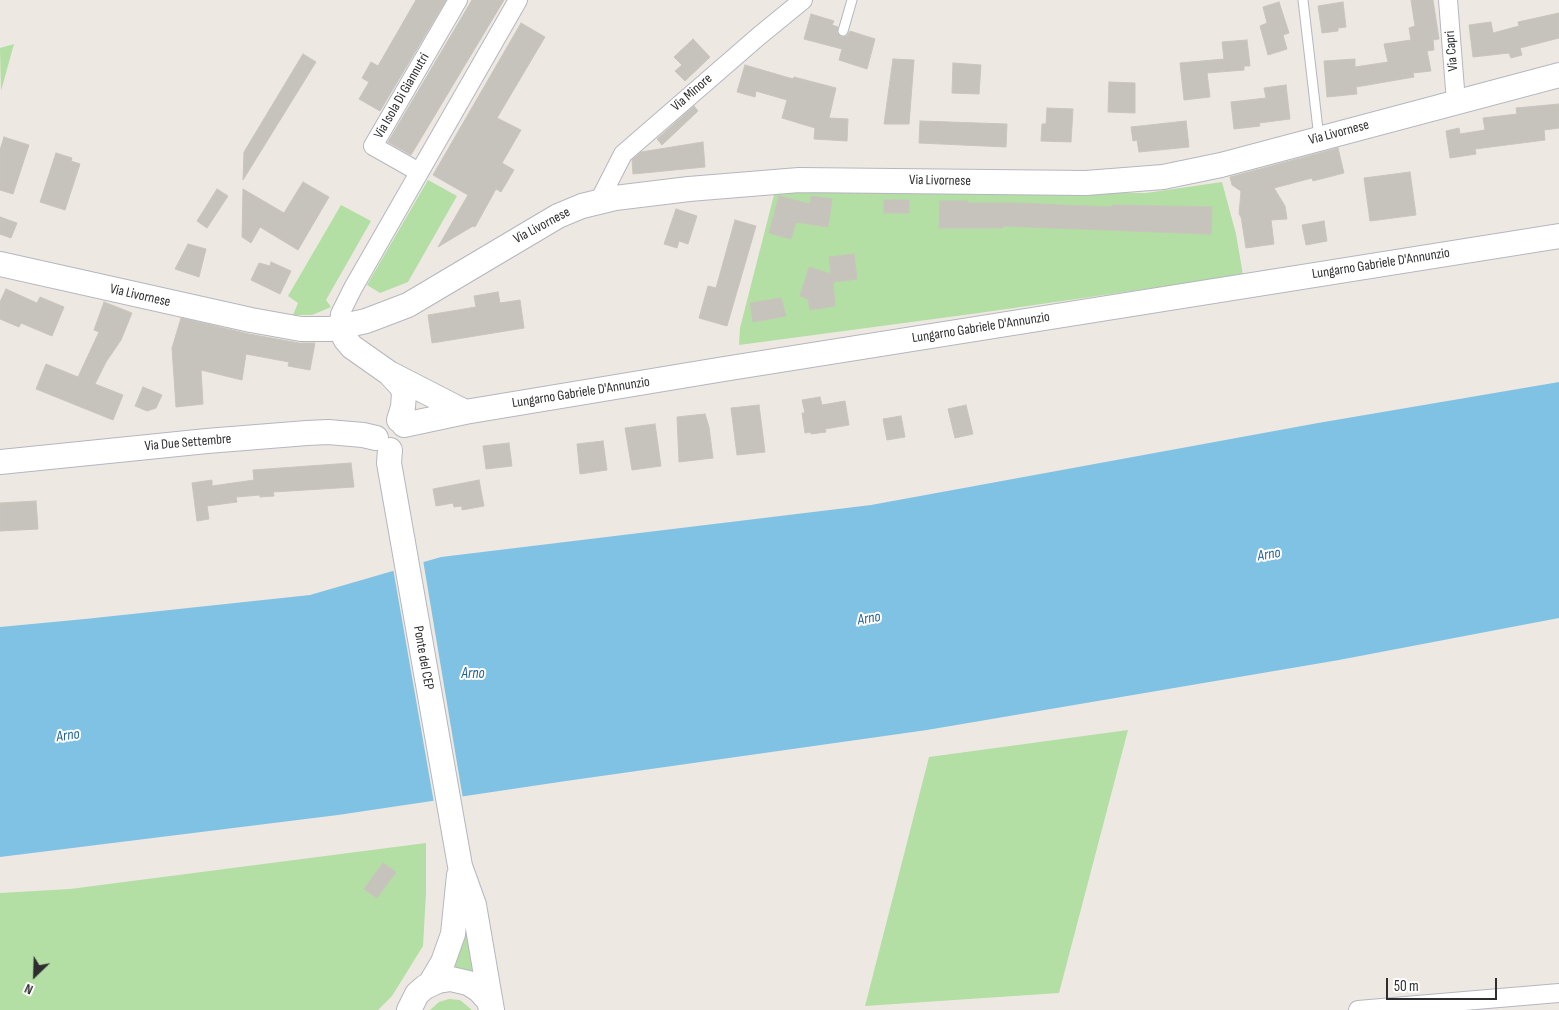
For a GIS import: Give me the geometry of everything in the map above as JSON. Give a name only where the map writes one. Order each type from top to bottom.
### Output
[{"type":"main road","name":"Via Livornese","points":[[0,264],[251,320],[301,329],[339,327],[366,321],[408,305],[547,222],[570,211],[599,201],[631,195],[799,180],[1078,183],[1120,181],[1185,173],[1559,75]]},
{"type":"main road","name":"Lungarno Gabriele D'Annunzio","points":[[383,444],[376,430],[380,423],[390,418],[401,422],[1559,236]]},
{"type":"main road","points":[[339,327],[352,347],[390,373],[465,412]]},
{"type":"main road","points":[[390,373],[404,390],[404,407],[401,422]]},
{"type":"main road","name":"Via Due Settembre","points":[[0,462],[155,446],[328,432],[363,435],[383,444]]},
{"type":"main road","name":"Ponte del CEP","points":[[383,444],[389,463],[460,866],[474,905],[492,1010]]},
{"type":"main road","name":"Ponte del CEP","points":[[409,1010],[417,994],[430,984],[443,962],[453,934],[460,866]]},
{"type":"main road","points":[[430,984],[451,979],[468,983],[485,996],[492,1010]]},
{"type":"street","name":"Via Isola Di Giannutri","points":[[419,172],[373,146],[458,0]]},
{"type":"street","points":[[339,327],[340,314],[346,300],[518,0]]},
{"type":"street","name":"Via Minore","points":[[599,201],[623,154],[803,0]]},
{"type":"street","name":"Via Capri","points":[[1448,0],[1456,102]]},
{"type":"street","points":[[1358,1010],[1559,993]]},
{"type":"lane","points":[[844,31],[852,0]]},
{"type":"lane","points":[[1303,0],[1319,138]]},
{"type":"green space","points":[[14,44],[1,91],[0,48]]},
{"type":"green space","points":[[428,180],[457,196],[408,282],[380,293],[367,285]]},
{"type":"green space","points":[[1222,182],[1236,234],[1243,275],[739,345],[740,328],[775,191],[1146,193]]},
{"type":"green space","points":[[341,205],[371,221],[326,300],[331,307],[312,315],[293,315],[298,303],[288,296]]},
{"type":"green space","points":[[1128,730],[1059,993],[865,1006],[929,757]]},
{"type":"green space","points":[[426,843],[423,946],[392,996],[378,1010],[0,1010],[0,893],[70,889]]},
{"type":"green space","points":[[463,926],[473,927],[481,984],[446,975]]},
{"type":"green space","points":[[449,999],[460,1000],[472,1010],[430,1010],[439,1002]]},
{"type":"water","name":"Arno","points":[[1559,382],[1559,618],[1339,660],[927,730],[338,815],[0,857],[0,627],[310,595],[441,557],[871,505],[1318,423]]},
{"type":"pier","points":[[423,560],[463,799],[434,803],[393,568]]},
{"type":"building","points":[[416,0],[446,0],[380,111],[359,99],[369,82],[362,78],[371,62],[378,66]]},
{"type":"building","points":[[472,0],[504,0],[411,155],[388,142]]},
{"type":"building","points":[[1411,0],[1433,0],[1439,39],[1433,40],[1434,50],[1427,51],[1431,71],[1413,73],[1414,77],[1356,87],[1357,94],[1327,97],[1324,61],[1355,59],[1355,67],[1388,62],[1384,44],[1411,40],[1409,28],[1415,26]]},
{"type":"building","points":[[1279,2],[1289,33],[1283,35],[1287,49],[1268,55],[1260,26],[1267,23],[1263,7]]},
{"type":"building","points":[[1343,2],[1346,27],[1338,28],[1338,31],[1322,33],[1318,6]]},
{"type":"building","points":[[1559,13],[1559,38],[1520,48],[1522,55],[1511,58],[1509,53],[1473,57],[1469,25],[1491,22],[1493,33],[1519,26],[1518,22]]},
{"type":"building","points":[[811,14],[834,21],[832,25],[838,27],[837,33],[841,37],[847,36],[850,31],[875,39],[867,69],[839,60],[842,49],[804,39]]},
{"type":"building","points":[[521,23],[545,37],[497,118],[521,130],[502,163],[514,170],[501,192],[496,189],[475,227],[473,226],[438,247],[468,195],[433,175]]},
{"type":"building","points":[[693,39],[710,57],[685,81],[675,71],[682,65],[674,57]]},
{"type":"building","points":[[1247,40],[1250,66],[1244,66],[1244,70],[1207,73],[1210,97],[1184,100],[1180,63],[1224,59],[1222,42]]},
{"type":"building","points":[[303,54],[316,62],[243,180],[244,152]]},
{"type":"building","points":[[893,59],[914,60],[909,124],[884,124]]},
{"type":"building","points":[[953,63],[981,65],[979,94],[952,93]]},
{"type":"building","points":[[745,65],[793,79],[794,77],[836,88],[829,118],[848,119],[847,141],[814,139],[815,128],[782,118],[787,100],[756,91],[755,97],[737,92]]},
{"type":"building","points":[[1109,82],[1135,83],[1135,113],[1108,112]]},
{"type":"building","points":[[1286,85],[1290,119],[1259,123],[1260,126],[1234,129],[1231,102],[1266,98],[1264,88]]},
{"type":"building","points":[[1559,104],[1559,128],[1544,130],[1545,140],[1475,149],[1476,154],[1450,158],[1446,131],[1459,128],[1460,134],[1485,130],[1483,118],[1517,114],[1516,108]]},
{"type":"building","points":[[694,106],[698,111],[662,145],[657,139]]},
{"type":"building","points":[[1047,108],[1073,109],[1071,142],[1041,141],[1042,124],[1046,124]]},
{"type":"building","points":[[920,121],[1007,124],[1006,147],[919,143]]},
{"type":"building","points":[[1186,121],[1189,147],[1139,152],[1137,140],[1133,141],[1131,127]]},
{"type":"building","points":[[4,137],[29,145],[13,194],[0,190],[0,150]]},
{"type":"building","points":[[703,142],[705,167],[633,174],[632,160],[641,152]]},
{"type":"building","points":[[1338,148],[1344,173],[1313,181],[1312,178],[1274,188],[1285,206],[1287,219],[1271,220],[1274,244],[1246,248],[1239,214],[1241,191],[1232,185],[1230,177]]},
{"type":"building","points":[[56,153],[72,158],[71,161],[80,164],[65,210],[40,202]]},
{"type":"building","points":[[1410,172],[1416,215],[1370,221],[1364,178]]},
{"type":"building","points":[[303,182],[329,197],[298,250],[260,227],[251,243],[242,237],[243,189],[284,213]]},
{"type":"building","points":[[217,189],[228,196],[207,228],[197,221]]},
{"type":"building","points":[[779,196],[810,204],[811,196],[832,199],[828,227],[796,222],[791,239],[769,233]]},
{"type":"building","points":[[884,200],[909,200],[909,213],[884,213]]},
{"type":"building","points":[[940,201],[1112,207],[1112,205],[1212,207],[1211,234],[1003,226],[1003,228],[939,228]]},
{"type":"building","points":[[676,209],[697,216],[688,244],[679,241],[677,248],[664,244]]},
{"type":"building","points":[[0,217],[17,223],[11,238],[0,234]]},
{"type":"building","points":[[735,220],[756,226],[727,326],[699,318],[708,286],[716,288]]},
{"type":"building","points":[[1324,221],[1327,241],[1306,245],[1302,225]]},
{"type":"building","points":[[188,244],[206,249],[199,277],[175,269]]},
{"type":"building","points":[[854,254],[857,279],[833,282],[835,306],[810,310],[808,299],[800,296],[809,267],[831,274],[829,257]]},
{"type":"building","points":[[271,262],[291,271],[280,294],[251,280],[259,263],[270,266]]},
{"type":"building","points":[[6,289],[37,303],[40,297],[64,307],[52,336],[21,323],[19,327],[0,319],[0,302]]},
{"type":"building","points":[[498,292],[500,303],[520,300],[524,328],[432,343],[428,315],[476,307],[474,296]]},
{"type":"building","points":[[781,298],[786,316],[753,322],[750,303]]},
{"type":"building","points":[[104,302],[132,313],[121,340],[106,362],[95,384],[123,395],[113,420],[36,389],[46,364],[78,377],[99,332],[94,330]]},
{"type":"building","points":[[181,318],[249,334],[299,343],[315,343],[310,370],[288,366],[289,362],[246,354],[242,380],[201,370],[203,404],[176,407],[172,348]]},
{"type":"building","points":[[143,387],[162,395],[156,408],[147,411],[135,406]]},
{"type":"building","points":[[820,397],[822,405],[845,401],[849,425],[825,429],[826,432],[805,433],[802,413],[805,413],[802,400]]},
{"type":"building","points":[[759,405],[765,452],[737,455],[731,408]]},
{"type":"building","points":[[966,405],[973,434],[955,438],[948,409]]},
{"type":"building","points":[[705,414],[709,427],[713,458],[679,462],[677,417]]},
{"type":"building","points":[[901,416],[905,437],[887,440],[883,419]]},
{"type":"building","points":[[655,424],[661,466],[632,470],[625,428]]},
{"type":"building","points":[[603,441],[607,470],[580,474],[577,444]]},
{"type":"building","points":[[509,443],[512,466],[486,469],[483,446]]},
{"type":"building","points":[[351,463],[354,487],[273,492],[274,496],[236,497],[237,502],[207,506],[209,519],[197,521],[192,483],[212,480],[212,486],[254,480],[253,470]]},
{"type":"building","points":[[479,480],[484,506],[462,510],[462,506],[454,507],[453,503],[436,506],[433,489]]},
{"type":"building","points":[[36,501],[38,529],[0,531],[0,503]]},
{"type":"building","points":[[383,863],[396,872],[377,898],[364,889]]}]
